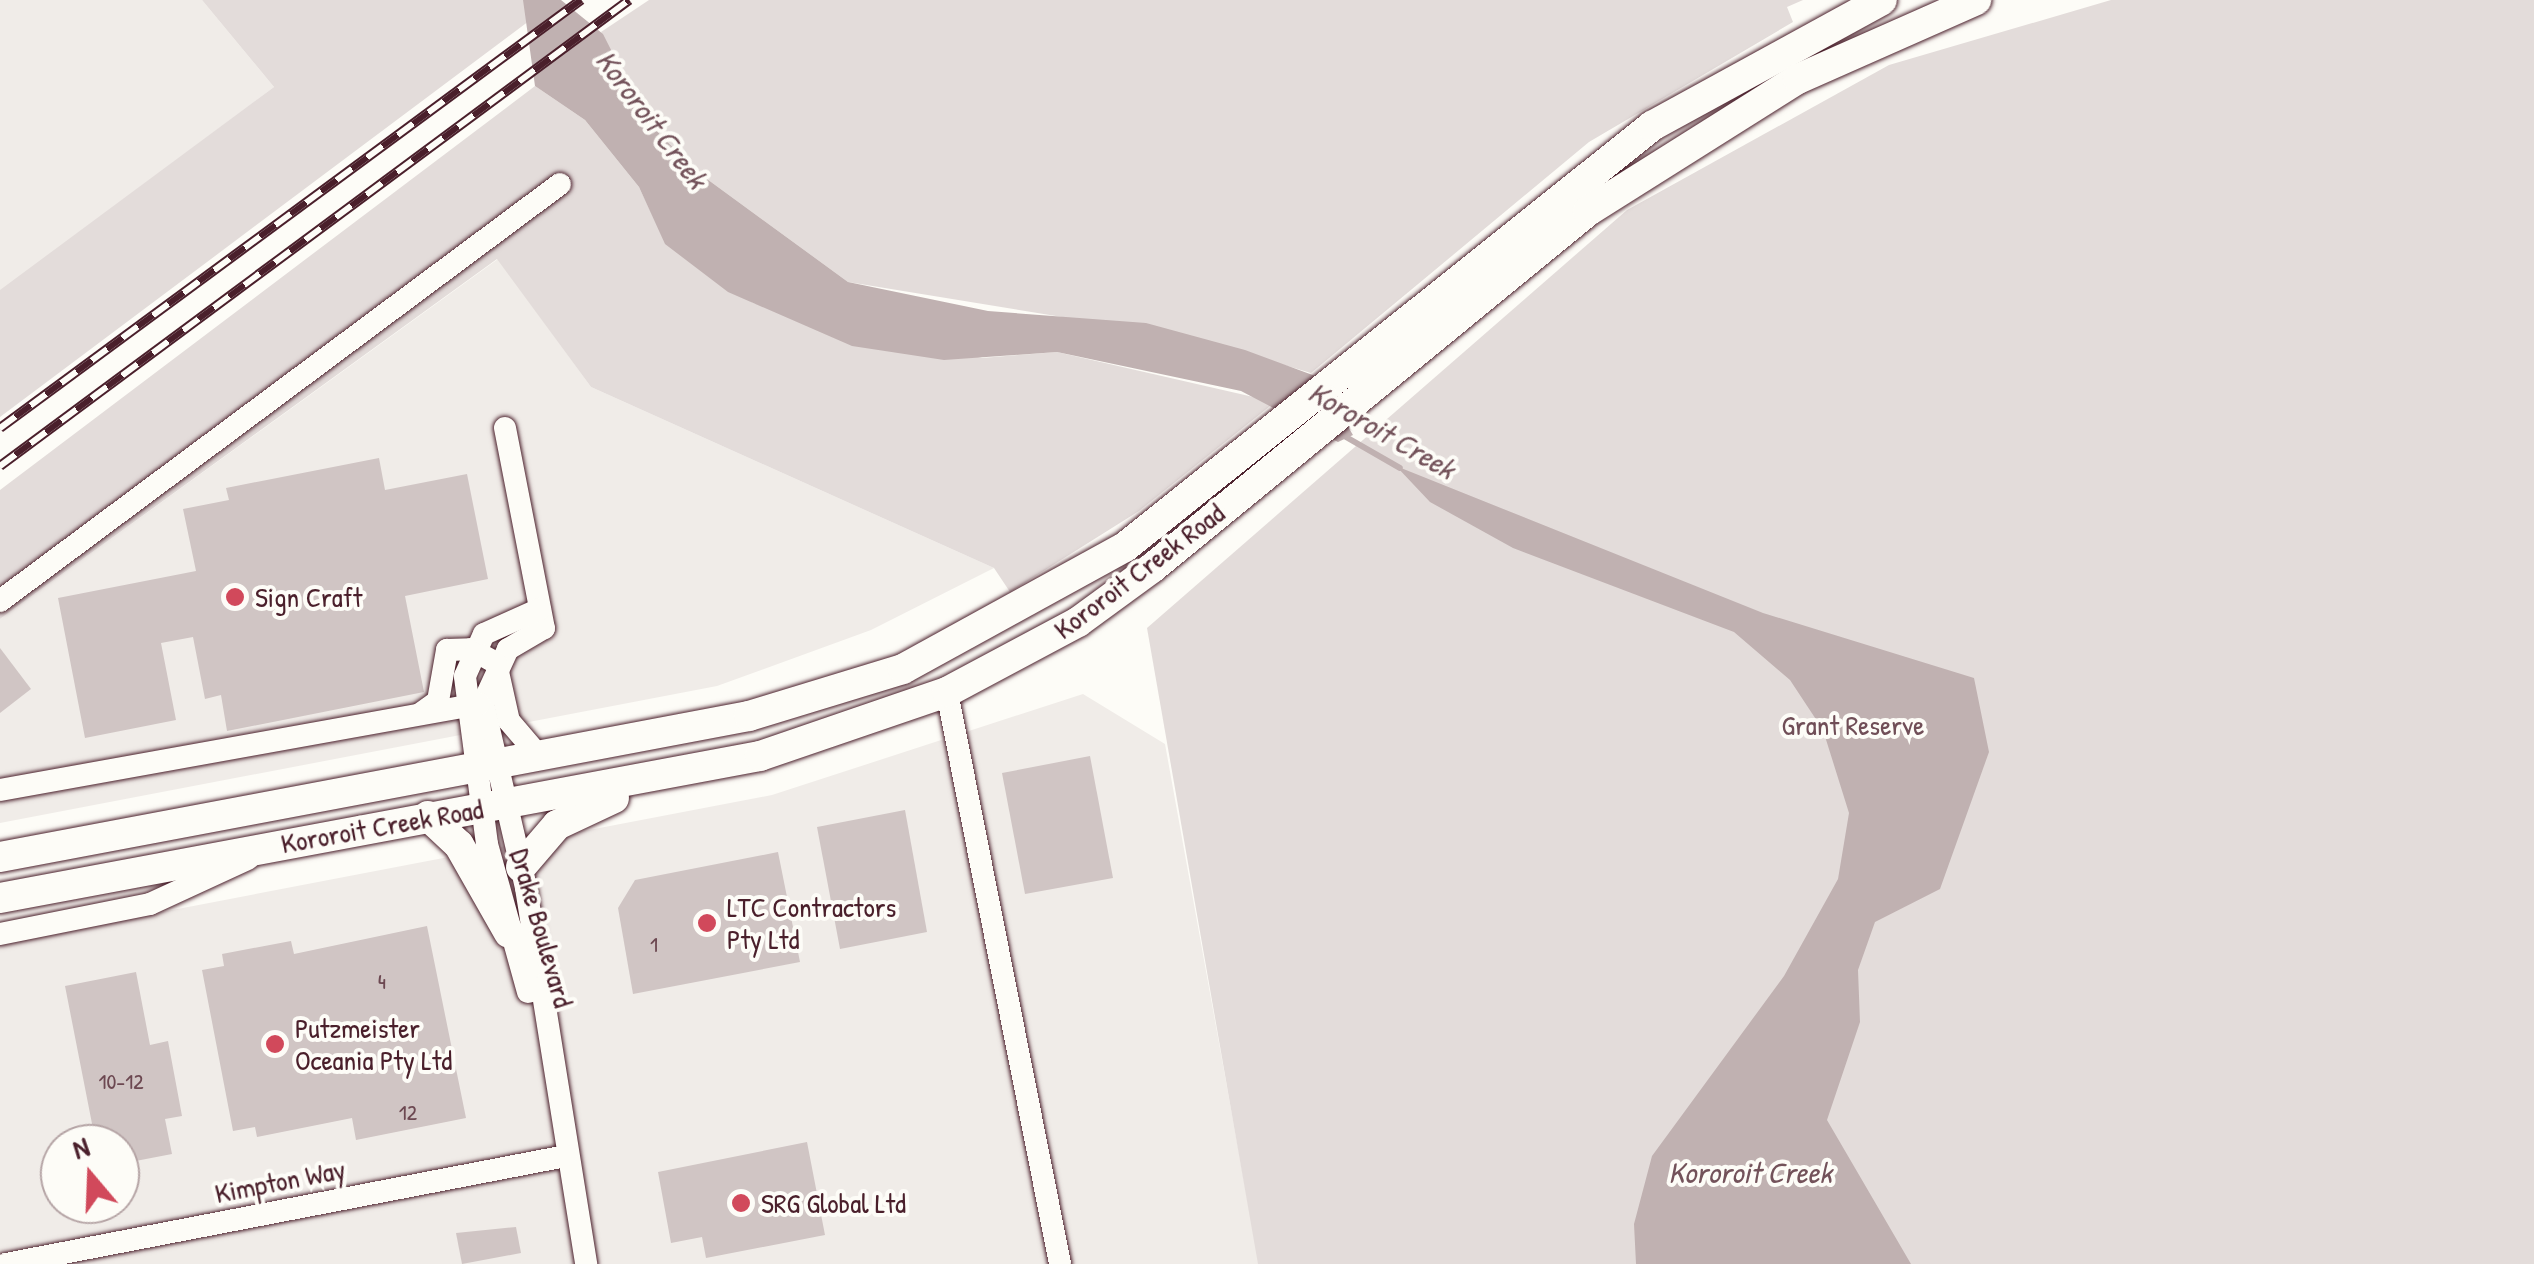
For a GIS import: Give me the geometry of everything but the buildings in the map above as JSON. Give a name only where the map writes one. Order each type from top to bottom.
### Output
[{"type":"main road","name":"Kororoit Creek Road","points":[[0,857],[788,708],[904,669],[1067,586],[1242,454],[1434,293],[1686,104],[1882,0]]},
{"type":"main road","name":"Kororoit Creek Road","points":[[0,898],[428,816],[687,772],[811,741],[947,692],[1078,622],[1264,476],[1588,210],[1798,79],[1976,0]]},
{"type":"main road","points":[[521,867],[544,835],[576,814],[687,772]]},
{"type":"main road","points":[[428,816],[459,845],[510,933]]},
{"type":"street","points":[[0,602],[560,184]]},
{"type":"street","points":[[505,428],[542,618]]},
{"type":"street","points":[[471,649],[499,622],[542,618]]},
{"type":"street","points":[[475,705],[496,663],[542,618]]},
{"type":"street","points":[[471,649],[475,705]]},
{"type":"street","points":[[420,714],[438,702],[447,650],[471,649],[496,663],[509,722],[538,755]]},
{"type":"street","points":[[947,692],[1060,1264]]},
{"type":"street","points":[[0,790],[475,705]]},
{"type":"street","name":"Drake Boulevard","points":[[475,705],[495,806],[510,933],[546,1048]]},
{"type":"street","name":"Drake Boulevard","points":[[495,806],[521,867],[546,1048],[586,1264]]},
{"type":"street","points":[[0,934],[129,909],[274,846]]},
{"type":"street","name":"Kimpton Way","points":[[6,1264],[566,1156]]},
{"type":"shaded area","points":[[0,0],[202,0],[274,87],[0,291]]},
{"type":"shaded area","points":[[498,259],[591,387],[994,568],[871,630],[717,686],[0,823],[0,619]]},
{"type":"shaded area","points":[[1083,694],[1165,744],[1259,1264],[0,1264],[0,943],[772,795]]},
{"type":"green space","points":[[202,0],[557,0],[0,417],[0,290],[274,87]]},
{"type":"green space","points":[[649,0],[1803,0],[1787,7],[1793,22],[1589,142],[1311,373],[1197,339],[848,282],[696,171],[647,121],[601,32]]},
{"type":"green space","name":"Grant Reserve","points":[[2111,0],[2534,0],[2534,1264],[1258,1264],[1147,628],[1627,210],[1889,65]]},
{"type":"green space","points":[[535,86],[585,120],[639,187],[666,244],[753,303],[982,358],[1057,352],[1275,402],[1139,511],[1010,592],[994,568],[591,387],[497,259],[0,619],[0,490]]},
{"type":"water","name":"Kororoit Creek","points":[[523,0],[561,0],[603,34],[647,121],[696,171],[848,282],[988,311],[1146,323],[1245,350],[1318,377],[1353,435],[1338,442],[1241,391],[1057,352],[944,360],[852,346],[728,292],[665,244],[639,187],[585,120],[535,86]]},
{"type":"water","name":"Kororoit Creek","points":[[1396,466],[1763,613],[1974,678],[1989,752],[1940,889],[1875,922],[1858,970],[1860,1022],[1827,1120],[1911,1264],[1636,1264],[1634,1224],[1652,1156],[1784,976],[1838,879],[1849,813],[1823,730],[1790,680],[1734,632],[1513,548],[1430,502]]},
{"type":"waterway","name":"Kororoit Creek","points":[[1346,437],[1400,468]]},
{"type":"railway","points":[[0,428],[581,0]]},
{"type":"railway","points":[[0,466],[629,0]]},
{"type":"place","name":"Sign Craft","points":[[235,597]]},
{"type":"place","name":"LTC Contractors Pty Ltd","points":[[707,923]]},
{"type":"place","name":"Putzmeister Oceania Pty Ltd","points":[[275,1044]]},
{"type":"place","name":"SRG Global Ltd","points":[[741,1203]]}]
